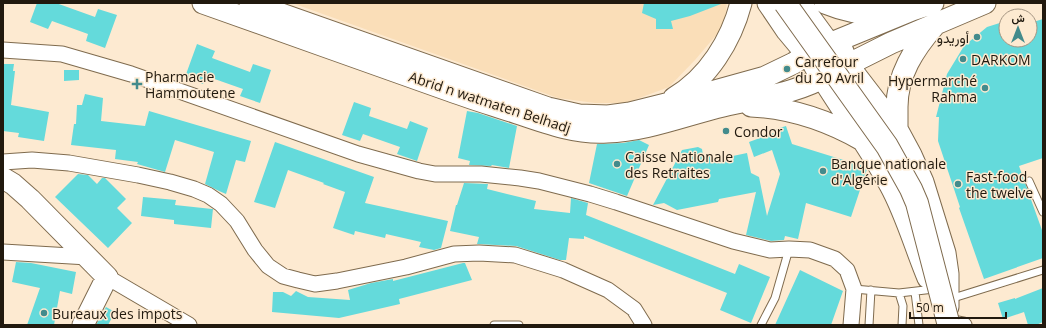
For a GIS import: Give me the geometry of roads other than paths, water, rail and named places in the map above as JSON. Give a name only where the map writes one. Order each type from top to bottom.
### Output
[{"type":"main road","name":"Abrid n watmaten Belhadj","points":[[203,3],[470,98],[554,126],[577,130],[606,132],[635,129],[723,106],[796,90],[809,85],[827,60]]},
{"type":"main road","points":[[250,3],[548,108],[579,115],[608,116],[630,113],[660,106],[765,77],[794,63],[827,60],[891,43],[935,13]]},
{"type":"main road","points":[[660,106],[678,96],[709,68],[731,33],[741,3]]},
{"type":"main road","points":[[768,3],[787,31],[827,60],[897,129],[923,182],[945,253],[948,274],[932,293]]},
{"type":"main road","points":[[785,3],[887,146],[911,189],[917,203],[956,323]]},
{"type":"main road","points":[[801,3],[809,16],[827,60],[865,142],[890,186],[910,228],[926,271],[932,293],[956,323]]},
{"type":"main road","points":[[825,3],[861,13],[886,14],[912,10],[935,13],[984,3]]},
{"type":"main road","points":[[827,60],[912,10]]},
{"type":"main road","points":[[897,129],[897,105],[900,82],[909,60],[922,40],[935,13]]},
{"type":"main road","points":[[723,106],[744,105],[766,107],[807,115],[827,122],[865,142]]},
{"type":"main road","points":[[3,178],[13,184],[30,199],[108,277],[83,325]]},
{"type":"street","points":[[3,50],[62,54],[131,74],[358,154],[419,171],[435,174],[488,175],[539,181],[616,202],[733,241],[770,250],[810,250],[835,259],[847,270],[854,289],[850,325]]},
{"type":"street","points":[[3,162],[32,160],[69,162],[144,176],[194,189],[208,195],[221,204],[237,220],[255,250],[268,266],[283,276],[298,280],[315,284],[337,282],[406,267],[454,254],[479,253],[515,256],[563,270],[608,290],[634,309],[644,325]]},
{"type":"street","points":[[3,252],[88,257]]},
{"type":"street","points":[[108,277],[189,325]]},
{"type":"lane","points":[[1029,182],[1043,212]]},
{"type":"lane","points":[[761,325],[775,298],[789,249]]},
{"type":"lane","points":[[854,289],[899,293],[932,293],[1043,270]]},
{"type":"lane","points":[[869,325],[870,290]]},
{"type":"lane","points":[[899,293],[903,306],[902,325]]},
{"type":"lane","points":[[919,325],[932,293]]},
{"type":"lane","points":[[494,325],[519,325]]},
{"type":"place","name":"أوريدو","points":[[977,37]]},
{"type":"place","name":"DARKOM","points":[[963,59]]},
{"type":"place","name":"Carrefour du 20 Avril","points":[[787,69]]},
{"type":"place","name":"Pharmacie Hammoutene","points":[[137,84]]},
{"type":"place","name":"Hypermarché Rahma","points":[[985,88]]},
{"type":"place","name":"Condor","points":[[726,131]]},
{"type":"place","name":"Caisse Nationale des Retraites","points":[[617,164]]},
{"type":"place","name":"Banque nationale d'Algérie","points":[[823,171]]},
{"type":"place","name":"Fast-food the twelve","points":[[958,184]]},
{"type":"place","name":"Bureaux des impots","points":[[44,313]]}]
